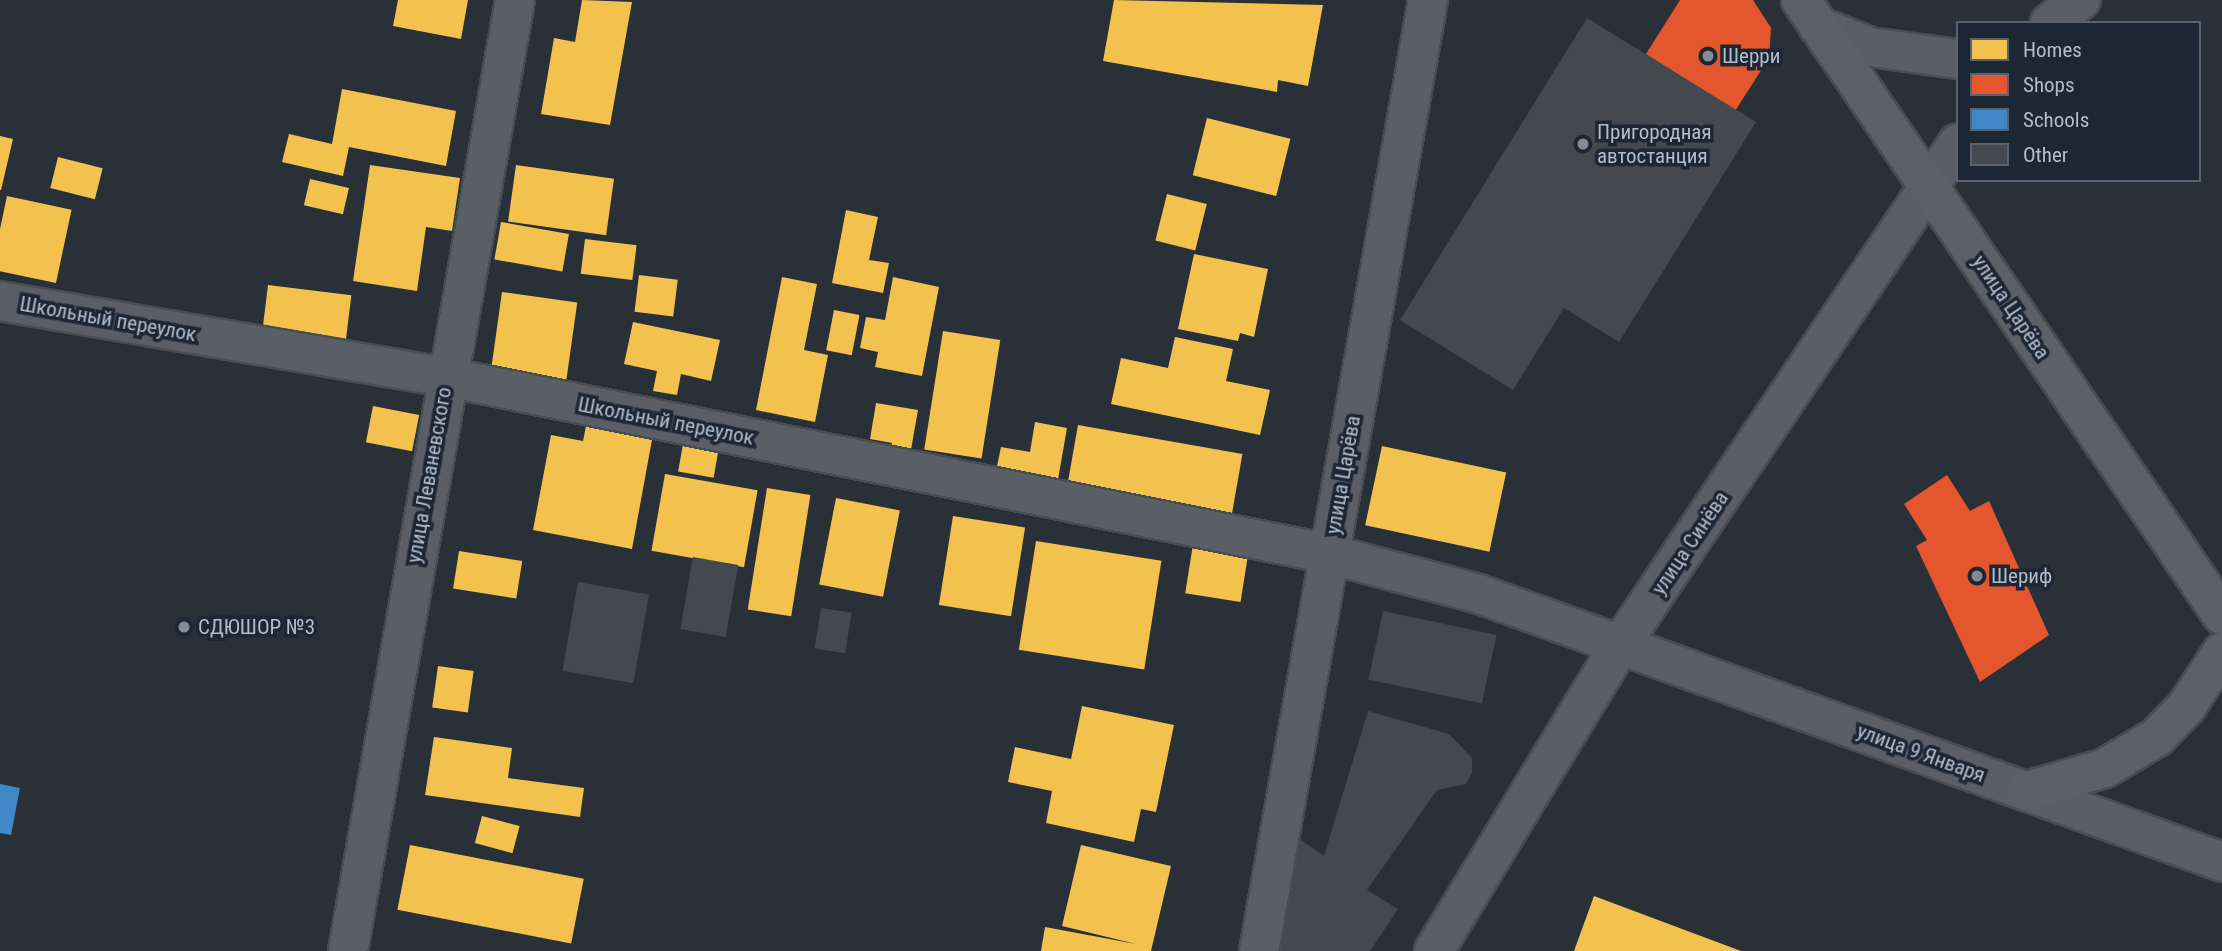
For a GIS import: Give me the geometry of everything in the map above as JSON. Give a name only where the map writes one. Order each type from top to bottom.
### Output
[{"type":"main road","name":"улица Царёва","points":[[1810,13],[2222,615]]},
{"type":"main road","points":[[2027,791],[2105,768],[2157,737],[2187,706],[2222,652]]},
{"type":"street","name":"улица Леваневского","points":[[348,951],[446,377],[515,0]]},
{"type":"street","name":"улица Царёва","points":[[1259,951],[1428,0]]},
{"type":"street","points":[[2053,21],[2081,0]]},
{"type":"street","points":[[1810,13],[1882,50],[1956,59]]},
{"type":"street","name":"улица Синёва","points":[[1434,951],[1619,648],[1956,146]]},
{"type":"street","name":"Школьный переулок","points":[[0,301],[446,377],[1329,554],[1479,594],[1619,648]]},
{"type":"street","name":"улица 9 Января","points":[[1619,648],[2222,862]]},
{"type":"building: Homes","points":[[398,0],[468,0],[461,39],[393,26]]},
{"type":"building: Homes","points":[[582,0],[632,2],[610,125],[541,114],[554,38],[575,42]]},
{"type":"building: Homes","points":[[1114,0],[1323,5],[1308,86],[1278,80],[1277,92],[1103,61]]},
{"type":"building: Homes","points":[[342,89],[456,111],[446,166],[349,147],[343,176],[282,162],[289,134],[332,144]]},
{"type":"building: Homes","points":[[1207,118],[1290,139],[1276,196],[1193,175]]},
{"type":"building: Homes","points":[[0,136],[13,139],[1,190],[0,190]]},
{"type":"building: Homes","points":[[58,157],[103,168],[95,199],[50,188]]},
{"type":"building: Homes","points":[[370,165],[460,178],[452,231],[426,227],[417,291],[353,281]]},
{"type":"building: Homes","points":[[516,165],[614,179],[606,235],[508,221]]},
{"type":"building: Homes","points":[[310,179],[349,188],[343,214],[304,205]]},
{"type":"building: Homes","points":[[1167,194],[1207,204],[1195,250],[1155,241]]},
{"type":"building: Homes","points":[[7,196],[72,210],[56,283],[0,271],[0,229]]},
{"type":"building: Homes","points":[[846,210],[878,217],[869,260],[889,263],[883,293],[832,283]]},
{"type":"building: Homes","points":[[501,222],[569,234],[562,271],[494,259]]},
{"type":"building: Homes","points":[[585,239],[637,245],[632,280],[581,274]]},
{"type":"building: Homes","points":[[1194,254],[1268,269],[1254,337],[1240,333],[1238,341],[1178,329]]},
{"type":"building: Homes","points":[[639,275],[678,280],[673,316],[634,312]]},
{"type":"building: Homes","points":[[782,277],[817,284],[804,350],[828,355],[815,422],[756,410]]},
{"type":"building: Homes","points":[[893,277],[939,287],[922,376],[875,367],[878,352],[860,348],[866,317],[885,320]]},
{"type":"building: Homes","points":[[268,285],[351,295],[346,340],[263,330]]},
{"type":"building: Homes","points":[[502,292],[577,303],[565,388],[490,377]]},
{"type":"building: Homes","points":[[834,310],[860,315],[852,355],[826,350]]},
{"type":"building: Homes","points":[[633,322],[720,340],[711,381],[681,374],[677,395],[653,391],[657,371],[624,364]]},
{"type":"building: Homes","points":[[943,331],[1000,340],[982,459],[924,450]]},
{"type":"building: Homes","points":[[1175,337],[1233,349],[1226,381],[1270,390],[1260,435],[1111,404],[1121,358],[1168,368]]},
{"type":"building: Homes","points":[[876,403],[918,410],[908,467],[888,463],[892,443],[870,439]]},
{"type":"building: Homes","points":[[373,406],[419,415],[412,451],[366,442]]},
{"type":"building: Homes","points":[[588,416],[654,429],[632,549],[533,530],[551,435],[583,441]]},
{"type":"building: Homes","points":[[1035,422],[1067,428],[1056,491],[994,481],[1001,447],[1030,452]]},
{"type":"building: Homes","points":[[1078,425],[1242,454],[1231,520],[1066,491]]},
{"type":"building: Homes","points":[[683,444],[718,450],[714,478],[678,472]]},
{"type":"building: Homes","points":[[1382,446],[1506,472],[1489,552],[1365,525]]},
{"type":"building: Homes","points":[[665,474],[758,490],[744,567],[651,551]]},
{"type":"building: Homes","points":[[767,488],[810,495],[791,616],[748,609]]},
{"type":"building: Homes","points":[[836,498],[900,510],[883,597],[819,584]]},
{"type":"building: Homes","points":[[953,516],[1025,527],[1011,616],[939,605]]},
{"type":"building: Homes","points":[[1194,538],[1249,547],[1241,602],[1185,593]]},
{"type":"building: Homes","points":[[1036,541],[1161,561],[1144,670],[1019,650]]},
{"type":"building: Homes","points":[[459,551],[522,561],[516,599],[453,589]]},
{"type":"building: Homes","points":[[438,666],[474,671],[468,713],[432,708]]},
{"type":"building: Homes","points":[[1082,706],[1174,725],[1156,812],[1141,809],[1134,842],[1046,823],[1052,791],[1008,782],[1015,747],[1071,759]]},
{"type":"building: Homes","points":[[434,737],[512,748],[508,778],[584,788],[580,817],[425,795]]},
{"type":"building: Homes","points":[[482,816],[520,826],[512,853],[475,843]]},
{"type":"building: Homes","points":[[410,845],[584,879],[571,944],[397,910]]},
{"type":"building: Homes","points":[[1081,845],[1171,866],[1151,951],[1041,951],[1045,927],[1136,944],[1062,926]]},
{"type":"building: Homes","points":[[1594,896],[1741,951],[1574,951]]},
{"type":"building: Shops","name":"Шерри","points":[[1680,0],[1753,0],[1771,28],[1769,58],[1735,111],[1646,54]]},
{"type":"building: Shops","name":"Шериф","points":[[1947,475],[1970,511],[1989,501],[2049,635],[1980,682],[1916,546],[1927,540],[1904,504]]},
{"type":"building: Schools","points":[[0,784],[20,788],[11,835],[0,833]]},
{"type":"building: Other","points":[[1587,18],[1756,122],[1619,342],[1564,308],[1513,390],[1400,320]]},
{"type":"building: Other","points":[[693,557],[738,565],[726,637],[680,629]]},
{"type":"building: Other","points":[[578,582],[649,595],[633,683],[562,671]]},
{"type":"building: Other","points":[[821,608],[852,613],[845,653],[815,648]]},
{"type":"building: Other","points":[[1383,611],[1496,635],[1482,704],[1368,679]]},
{"type":"building: Other","points":[[1368,711],[1449,734],[1472,758],[1472,773],[1466,784],[1437,790],[1367,890],[1398,909],[1370,951],[1269,951],[1294,835],[1324,856]]},
{"type":"place","name":"Шерри","points":[[1708,56]]},
{"type":"place","name":"Пригородная автостанция","points":[[1583,144]]},
{"type":"place","name":"Шериф","points":[[1977,576]]},
{"type":"place","name":"СДЮШОР №3","points":[[184,627]]}]
